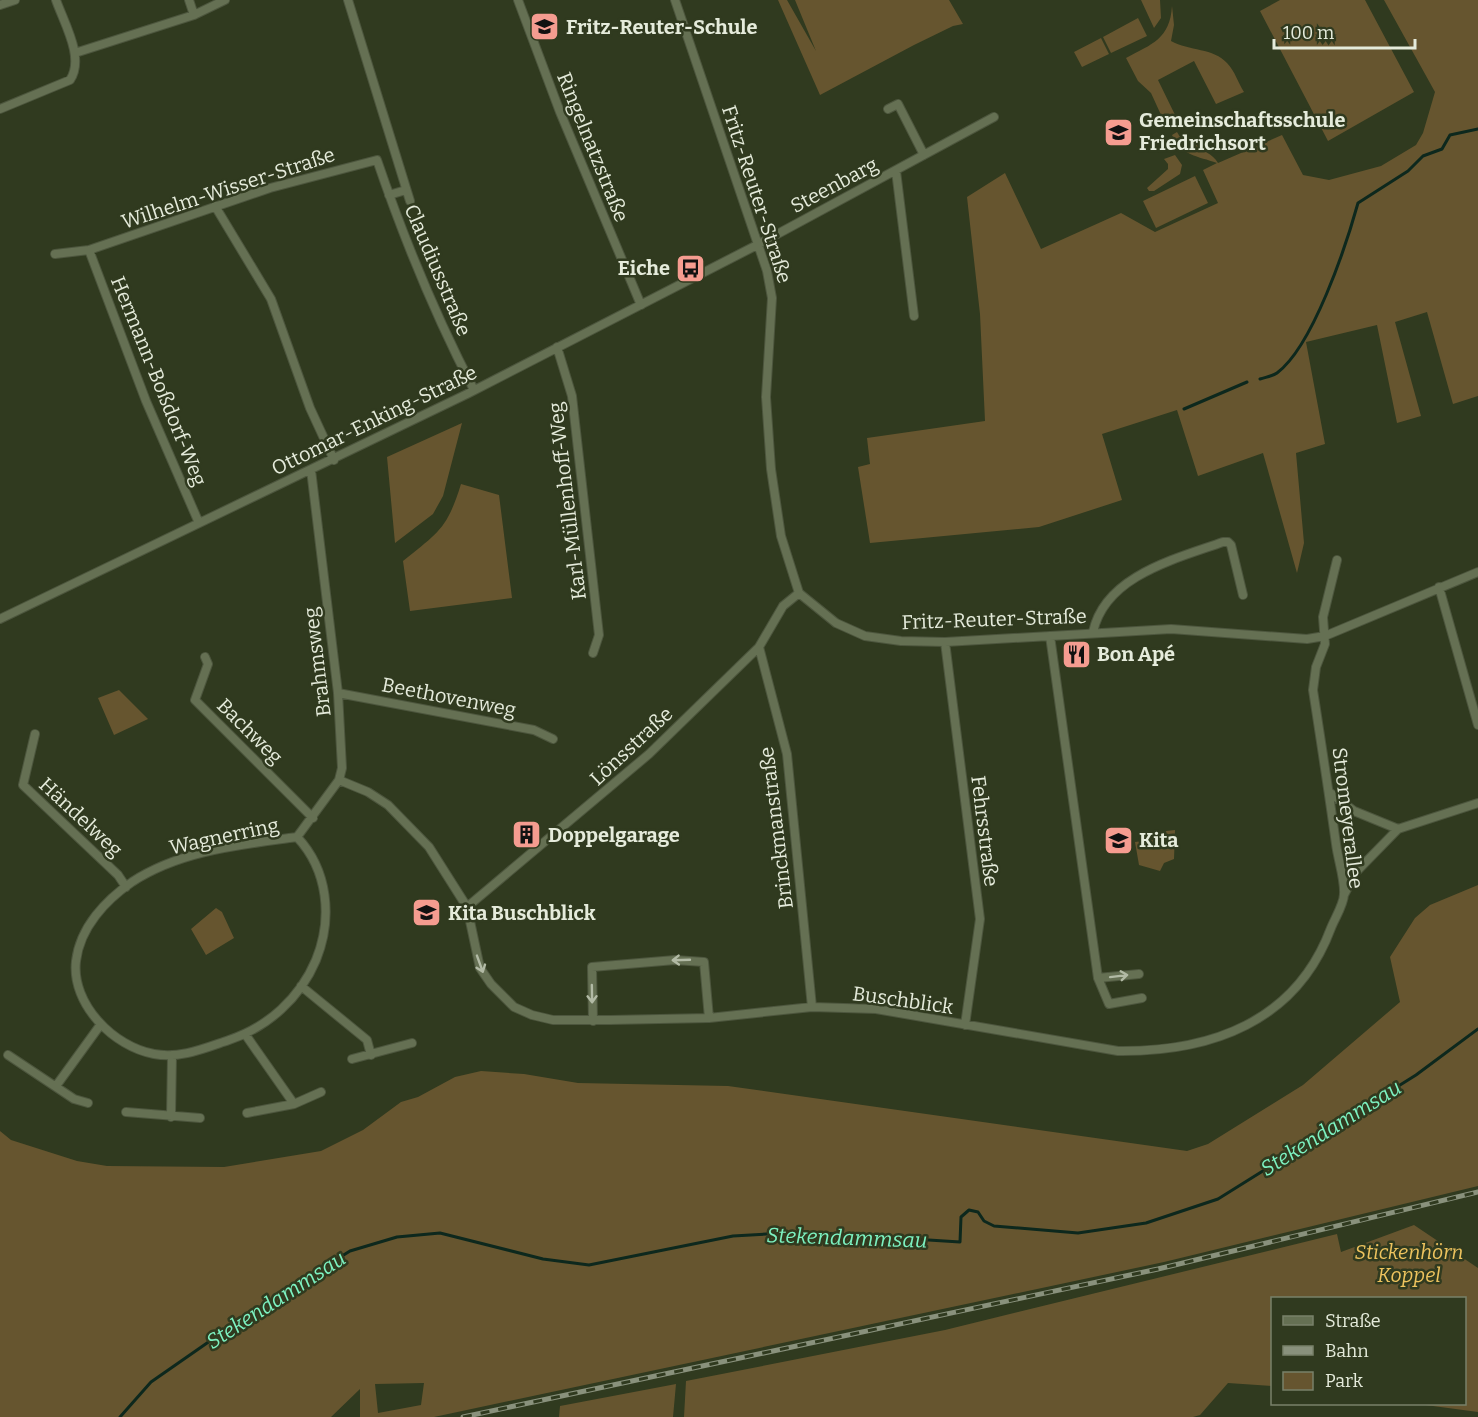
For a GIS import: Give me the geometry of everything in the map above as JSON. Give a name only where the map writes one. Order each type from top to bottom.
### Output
[{"type":"street","points":[[0,5],[15,0]]},
{"type":"street","points":[[0,109],[70,80],[77,66],[75,53],[56,0]]},
{"type":"street","points":[[189,0],[194,15]]},
{"type":"street","points":[[75,53],[194,15],[225,0]]},
{"type":"street","name":"Claudiusstraße","points":[[348,0],[410,201]]},
{"type":"street","name":"Ringelnatzstraße","points":[[518,0],[560,112],[641,305]]},
{"type":"street","name":"Fritz-Reuter-Straße","points":[[675,0],[759,244],[772,298],[766,397],[771,469],[781,536],[799,592],[836,623],[865,636],[901,641],[945,642],[1171,629],[1287,639],[1325,636],[1478,572]]},
{"type":"street","points":[[888,110],[898,104],[924,155]]},
{"type":"street","name":"Steenbarg","points":[[759,244],[994,117]]},
{"type":"street","name":"Claudiusstraße","points":[[377,160],[437,319],[474,390]]},
{"type":"street","name":"Wilhelm-Wisser-Straße","points":[[55,254],[89,250],[215,206],[377,160]]},
{"type":"street","points":[[896,171],[914,316]]},
{"type":"street","name":"Claudiusstraße","points":[[389,195],[406,190]]},
{"type":"street","points":[[215,206],[271,299],[310,408],[334,460]]},
{"type":"street","name":"Ottomar-Enking-Straße","points":[[0,619],[334,460],[759,244]]},
{"type":"street","name":"Hermann-Boßdorf-Weg","points":[[89,250],[146,401],[200,523]]},
{"type":"street","name":"Karl-Müllenhoff-Weg","points":[[557,347],[572,396],[599,635],[593,653]]},
{"type":"street","name":"Brahmsweg","points":[[297,837],[339,780],[343,752],[311,470]]},
{"type":"street","points":[[1094,632],[1097,614],[1108,598],[1127,583],[1172,560],[1223,542],[1231,545],[1244,595]]},
{"type":"street","name":"Stromeyerallee","points":[[1091,1046],[1118,1051],[1152,1051],[1200,1044],[1229,1035],[1254,1021],[1281,1000],[1311,971],[1321,956],[1344,895],[1313,690],[1325,636],[1323,617],[1337,560]]},
{"type":"street","points":[[1439,587],[1478,725]]},
{"type":"street","name":"Lönsstraße","points":[[467,908],[598,799],[759,647],[783,606],[799,592]]},
{"type":"street","points":[[1050,636],[1098,978],[1109,1004],[1142,998]]},
{"type":"street","name":"Fehrsstraße","points":[[945,642],[980,919],[965,1025]]},
{"type":"street","name":"Brinckmanstraße","points":[[759,647],[787,754],[812,1007]]},
{"type":"street","name":"Bachweg","points":[[206,657],[208,664],[195,700],[313,818]]},
{"type":"street","name":"Beethovenweg","points":[[338,693],[534,730],[553,739]]},
{"type":"street","name":"Händelweg","points":[[35,734],[23,785],[118,875],[126,887]]},
{"type":"street","name":"Buschblick","points":[[339,780],[368,792],[388,805],[408,824],[440,862],[467,908],[480,968],[490,984],[514,1007],[532,1015],[553,1020],[593,1021],[709,1018],[812,1007],[876,1009],[1091,1046]]},
{"type":"street","points":[[1329,792],[1354,811],[1398,829]]},
{"type":"street","points":[[1344,895],[1356,872],[1398,829],[1478,803]]},
{"type":"street","name":"Wagnerring","points":[[297,837],[315,859],[320,872],[325,906],[322,944],[301,986],[272,1017],[245,1034],[204,1049],[172,1055],[136,1050],[123,1043],[101,1024],[83,993],[76,974],[76,962],[86,930],[100,909],[126,887],[148,873],[180,859],[248,844],[297,837]]},
{"type":"street","points":[[593,1021],[592,967],[687,960],[704,962],[709,1018]]},
{"type":"street","points":[[1098,978],[1139,974]]},
{"type":"street","points":[[301,986],[367,1040],[371,1055]]},
{"type":"street","points":[[56,1086],[101,1024]]},
{"type":"street","points":[[245,1034],[294,1104]]},
{"type":"street","points":[[352,1059],[412,1043]]},
{"type":"street","points":[[8,1055],[74,1100],[88,1103]]},
{"type":"street","points":[[171,1117],[172,1055]]},
{"type":"street","points":[[247,1113],[294,1104],[321,1092]]},
{"type":"street","points":[[126,1112],[200,1118]]},
{"type":"green space","points":[[778,0],[787,0],[816,51],[795,0],[949,0],[963,24],[953,26],[914,45],[820,95]]},
{"type":"green space","points":[[1141,0],[1160,0],[1161,18],[1154,28]]},
{"type":"green space","points":[[1280,0],[1365,0],[1414,92],[1328,141],[1260,11]]},
{"type":"green space","points":[[1384,0],[1478,0],[1478,396],[1453,404],[1427,312],[1395,322],[1421,416],[1397,423],[1377,325],[1306,342],[1325,444],[1296,453],[1304,543],[1297,573],[1263,453],[1198,476],[1177,410],[1102,434],[1122,500],[1039,527],[870,543],[858,467],[870,464],[867,438],[985,421],[980,314],[967,197],[1005,173],[1041,249],[1121,213],[1155,232],[1218,203],[1203,170],[1217,163],[1185,151],[1172,135],[1177,132],[1183,142],[1187,139],[1190,144],[1194,142],[1218,163],[1282,135],[1303,175],[1329,180],[1381,166],[1416,145],[1423,133],[1435,92]]},
{"type":"green space","points":[[1172,6],[1174,25],[1171,41],[1222,58],[1232,70],[1244,92],[1216,104],[1194,61],[1158,80],[1178,121],[1167,128],[1151,93],[1138,81],[1126,58],[1158,39],[1168,26]]},
{"type":"green space","points":[[1138,18],[1147,36],[1111,53],[1103,37]]},
{"type":"green space","points":[[1101,38],[1109,54],[1082,67],[1074,52]]},
{"type":"green space","points":[[1175,155],[1182,165],[1180,174],[1154,191],[1149,191],[1147,188],[1168,169],[1168,164],[1164,159]]},
{"type":"green space","points":[[1195,176],[1208,203],[1156,228],[1143,201]]},
{"type":"green space","points":[[462,423],[443,496],[433,514],[395,543],[387,457]]},
{"type":"green space","points":[[461,484],[499,495],[512,598],[410,611],[403,561],[440,528],[451,511]]},
{"type":"green space","points":[[119,690],[148,719],[114,735],[98,698]]},
{"type":"green space","points":[[1175,830],[1174,859],[1164,863],[1160,871],[1139,865],[1135,842],[1158,839],[1158,832]]},
{"type":"green space","points":[[1478,885],[1478,1186],[1164,1262],[434,1417],[360,1417],[360,1389],[331,1417],[0,1417],[0,1131],[11,1140],[77,1161],[107,1166],[224,1167],[321,1151],[363,1130],[401,1102],[418,1097],[455,1077],[481,1071],[524,1074],[578,1083],[728,1086],[1187,1151],[1208,1144],[1303,1085],[1400,1002],[1390,957],[1415,918],[1430,905]],"holes":[[[424,1383],[421,1405],[378,1413],[375,1384]]]},
{"type":"green space","points":[[216,908],[222,912],[234,938],[206,955],[191,929]]},
{"type":"green space","name":"Stickenhörn Koppel","points":[[1414,1225],[1478,1268],[1478,1412],[1426,1405],[1466,1405],[1466,1297],[1271,1297],[1271,1386],[1228,1383],[1200,1415],[1193,1417],[684,1417],[686,1381],[945,1330],[1337,1234],[1341,1252]]},
{"type":"green space","points":[[676,1384],[673,1417],[559,1417],[560,1406]]},
{"type":"waterway","points":[[1260,379],[1277,373],[1290,360],[1303,341],[1337,269],[1358,203],[1408,171],[1423,156],[1442,149],[1450,135],[1478,129]]},
{"type":"waterway","points":[[1184,409],[1247,382]]},
{"type":"waterway","name":"Stekendammsau","points":[[120,1417],[151,1382],[243,1318],[350,1251],[397,1237],[440,1233],[543,1259],[589,1265],[733,1236],[803,1232],[960,1242],[961,1217],[969,1210],[978,1212],[984,1221],[994,1226],[1078,1233],[1146,1223],[1218,1199],[1416,1075],[1478,1029]]},
{"type":"railway","points":[[463,1417],[1158,1269],[1478,1192]]},
{"type":"place","name":"Fritz-Reuter-Schule","points":[[545,27]]},
{"type":"place","name":"Gemeinschaftsschule Friedrichsort","points":[[1118,132]]},
{"type":"place","name":"Eiche","points":[[691,268]]},
{"type":"place","name":"Bon Apé","points":[[1076,654]]},
{"type":"place","name":"Doppelgarage","points":[[527,835]]},
{"type":"place","name":"Kita","points":[[1118,840]]},
{"type":"place","name":"Kita Buschblick","points":[[427,913]]}]
